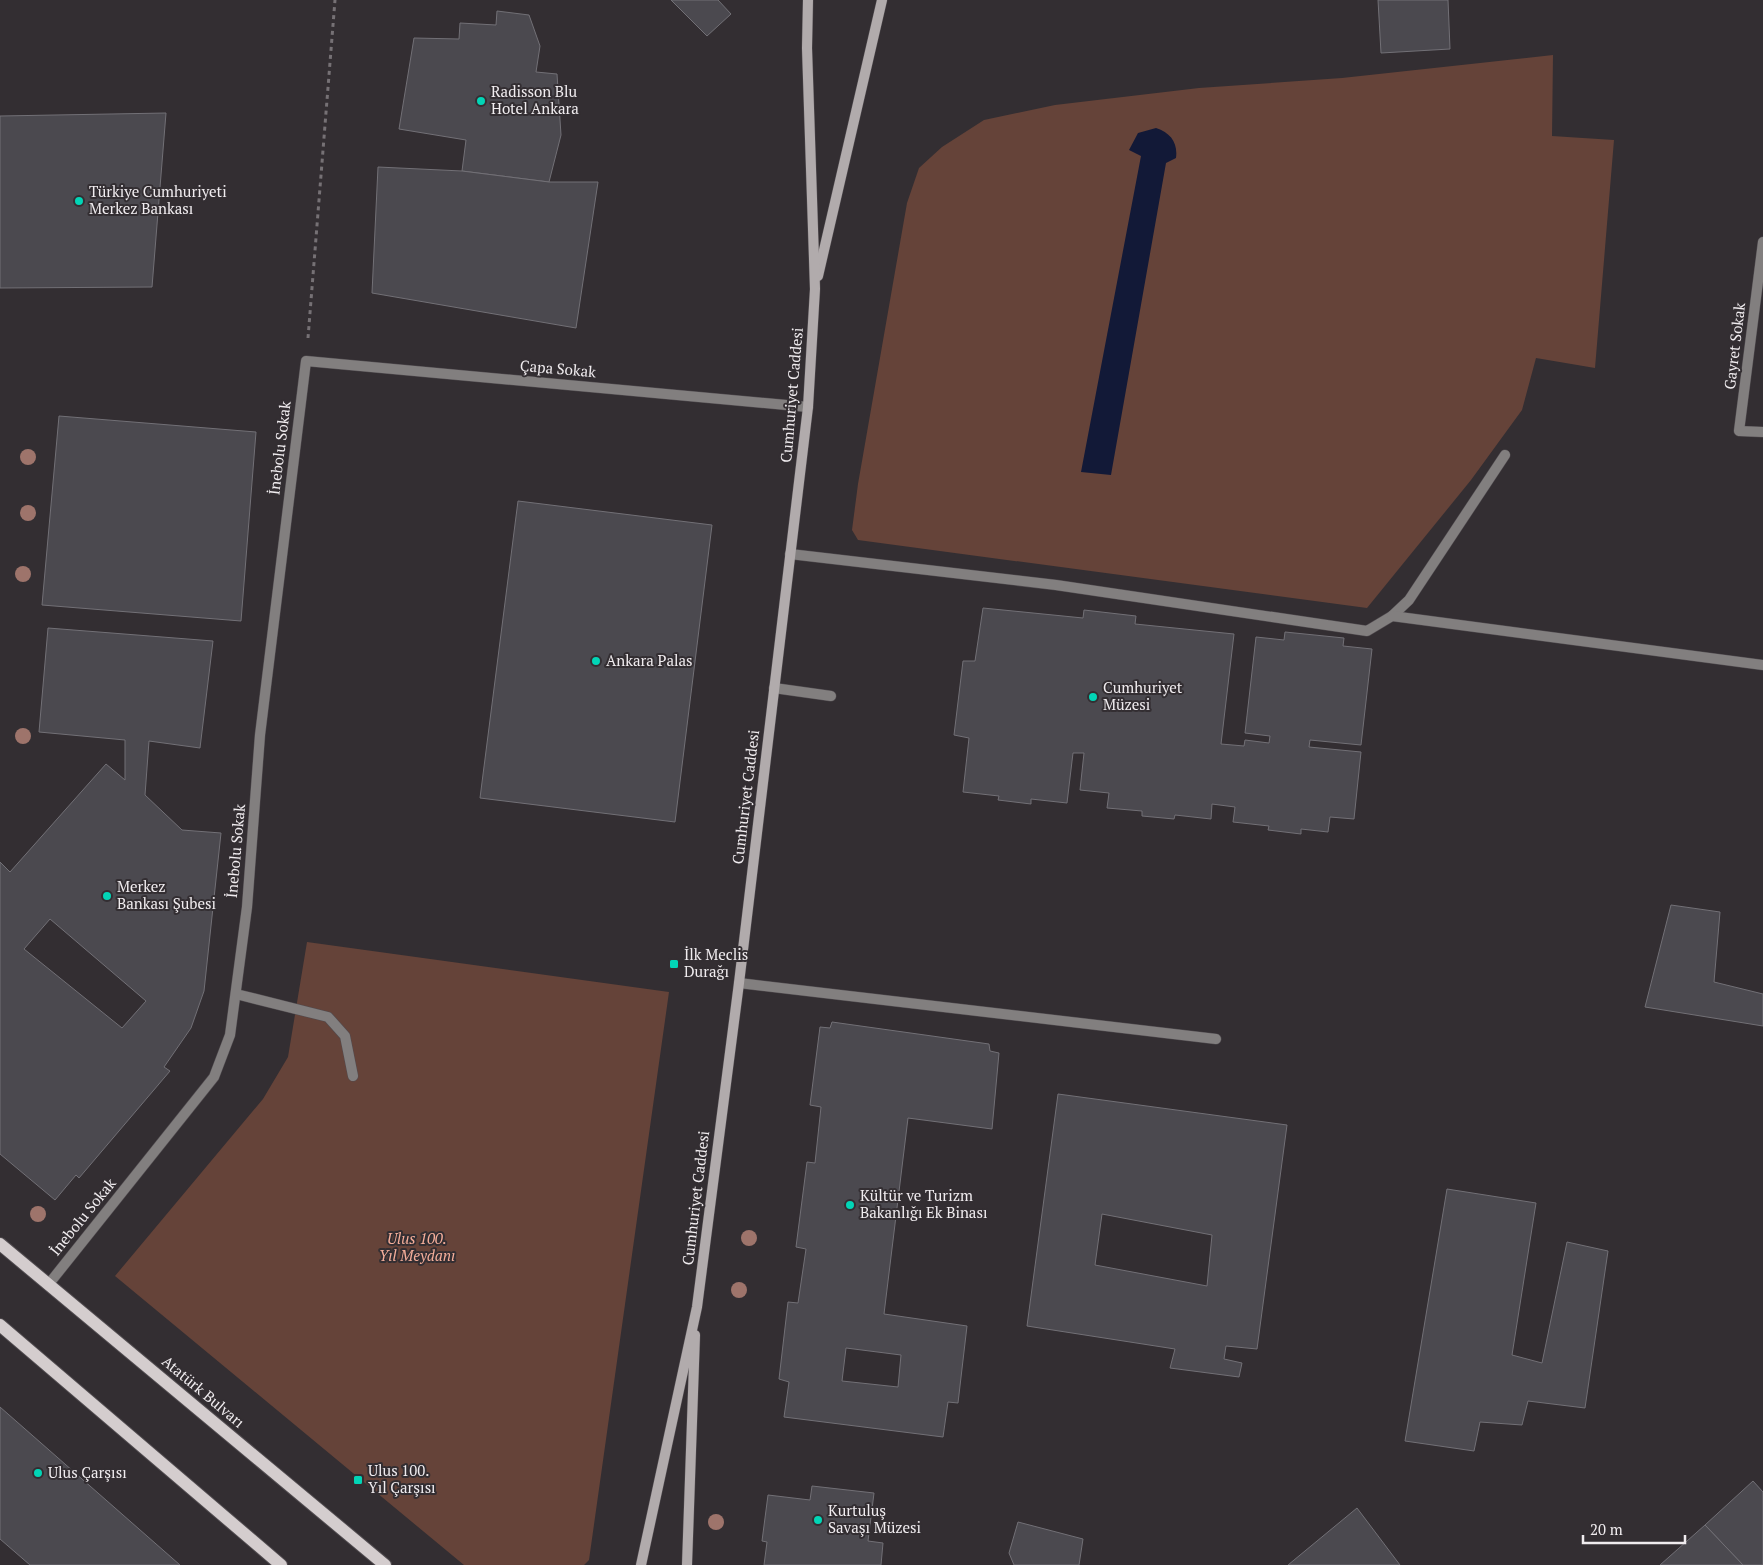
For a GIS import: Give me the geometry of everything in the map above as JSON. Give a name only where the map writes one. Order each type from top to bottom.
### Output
[{"type":"main road","name":"Cumhuriyet Caddesi","points":[[641,1565],[696,1307],[739,983],[808,408],[815,289],[807,48],[808,0]]},
{"type":"main road","name":"Cumhuriyet Caddesi","points":[[815,289],[882,0]]},
{"type":"main road","name":"Atatürk Bulvarı","points":[[0,1244],[385,1565]]},
{"type":"main road","name":"Cumhuriyet Caddesi","points":[[687,1565],[696,1307]]},
{"type":"main road","points":[[0,1326],[281,1565]]},
{"type":"street","name":"Gayret Sokak","points":[[1763,242],[1739,431],[1763,432]]},
{"type":"street","name":"Çapa Sokak","points":[[306,361],[808,408]]},
{"type":"street","name":"İnebolu Sokak","points":[[48,1285],[214,1077],[230,1035],[246,907],[260,735],[306,361]]},
{"type":"street","points":[[790,554],[1056,585],[1367,631],[1392,616],[1409,600],[1505,455]]},
{"type":"street","points":[[1392,616],[1763,665]]},
{"type":"street","points":[[774,688],[831,696]]},
{"type":"street","points":[[739,983],[1216,1039]]},
{"type":"street","points":[[236,994],[328,1017],[345,1036],[353,1076]]},
{"type":"path","points":[[306,361],[334,0]]},
{"type":"green space","points":[[1553,55],[1552,136],[1614,140],[1595,368],[1536,358],[1522,410],[1471,480],[1367,608],[858,540],[852,530],[858,484],[907,203],[919,168],[942,147],[984,120],[1055,105],[1199,88],[1342,78]]},
{"type":"green space","name":"Ulus 100. Yıl Meydanı","points":[[307,942],[669,992],[589,1560],[584,1565],[464,1565],[115,1276],[263,1099],[288,1057]]},
{"type":"water","points":[[1156,128],[1166,133],[1175,143],[1176,158],[1166,163],[1111,475],[1081,472],[1141,156],[1129,150],[1138,133]]},
{"type":"building","points":[[671,0],[718,0],[731,14],[707,36]]},
{"type":"building","points":[[1378,0],[1448,0],[1450,49],[1381,53]]},
{"type":"building","name":"Radisson Blu Hotel Ankara","points":[[497,11],[529,15],[540,46],[536,72],[557,74],[561,135],[549,182],[462,171],[466,140],[399,129],[414,38],[459,39],[460,23],[496,25]]},
{"type":"building","name":"Türkiye Cumhuriyeti Merkez Bankası","points":[[166,113],[152,287],[0,288],[0,116]]},
{"type":"building","points":[[378,167],[462,171],[549,182],[598,182],[576,328],[372,293]]},
{"type":"building","points":[[59,416],[256,432],[241,621],[42,605]]},
{"type":"building","name":"Ankara Palas","points":[[518,501],[712,525],[675,822],[480,798]]},
{"type":"building","name":"Cumhuriyet Müzesi","points":[[983,608],[1083,618],[1084,610],[1136,616],[1135,624],[1234,634],[1221,744],[1244,746],[1245,740],[1269,743],[1270,736],[1245,733],[1256,637],[1284,640],[1285,632],[1344,638],[1343,646],[1372,649],[1361,745],[1310,740],[1309,747],[1361,752],[1354,819],[1330,817],[1328,832],[1301,829],[1301,834],[1268,830],[1269,826],[1233,822],[1235,807],[1212,804],[1211,819],[1175,815],[1174,819],[1142,816],[1142,811],[1107,808],[1109,793],[1080,790],[1084,753],[1073,753],[1067,803],[1031,799],[1031,804],[998,800],[999,796],[963,792],[969,738],[954,735],[963,661],[975,661]]},
{"type":"building","name":"Merkez Bankası Şubesi","points":[[48,628],[213,641],[200,748],[149,741],[145,795],[182,830],[221,833],[204,991],[191,1028],[164,1067],[170,1071],[79,1178],[76,1175],[55,1200],[0,1154],[0,862],[10,872],[106,764],[125,780],[125,740],[39,732]],"holes":[[[50,919],[146,1001],[122,1028],[24,949]]]},
{"type":"building","points":[[1671,905],[1720,912],[1714,982],[1763,994],[1763,1026],[1645,1007]]},
{"type":"building","name":"Kültür ve Turizm Bakanlığı Ek Binası","points":[[832,1022],[989,1044],[990,1051],[999,1053],[992,1129],[908,1118],[884,1314],[967,1326],[958,1403],[948,1402],[943,1437],[784,1417],[789,1382],[779,1379],[788,1302],[798,1303],[806,1249],[796,1247],[807,1162],[815,1163],[821,1107],[810,1105],[820,1027],[830,1028]],"holes":[[[846,1348],[901,1355],[898,1387],[842,1381]]]},
{"type":"building","points":[[1058,1094],[1287,1125],[1257,1349],[1226,1346],[1224,1359],[1242,1363],[1239,1377],[1170,1368],[1175,1349],[1027,1326]],"holes":[[[1102,1214],[1212,1235],[1207,1286],[1095,1265]]]},
{"type":"building","points":[[1447,1189],[1536,1203],[1512,1355],[1542,1363],[1567,1242],[1608,1251],[1585,1408],[1528,1401],[1522,1425],[1480,1422],[1474,1451],[1405,1441]]},
{"type":"building","name":"Ulus Çarşısı","points":[[0,1407],[180,1565],[30,1565],[0,1539]]},
{"type":"building","points":[[1753,1481],[1763,1492],[1763,1565],[1743,1565],[1705,1525]]},
{"type":"building","name":"Kurtuluş Savaşı Müzesi","points":[[812,1486],[874,1493],[868,1541],[883,1543],[881,1565],[764,1565],[767,1542],[762,1541],[768,1495],[810,1500]]},
{"type":"building","points":[[1357,1508],[1400,1565],[1288,1565]]},
{"type":"building","points":[[1018,1522],[1083,1539],[1079,1565],[1014,1565],[1009,1553]]},
{"type":"building","points":[[1705,1525],[1743,1565],[1660,1565]]},
{"type":"place","name":"Radisson Blu Hotel Ankara","points":[[481,101]]},
{"type":"place","name":"Türkiye Cumhuriyeti Merkez Bankası","points":[[79,201]]},
{"type":"place","name":"Ankara Palas","points":[[596,661]]},
{"type":"place","name":"Cumhuriyet Müzesi","points":[[1093,697]]},
{"type":"place","name":"Merkez Bankası Şubesi","points":[[107,896]]},
{"type":"place","name":"İlk Meclis Durağı","points":[[674,964]]},
{"type":"place","name":"Kültür ve Turizm Bakanlığı Ek Binası","points":[[850,1205]]},
{"type":"place","name":"Ulus Çarşısı","points":[[38,1473]]},
{"type":"place","name":"Ulus 100. Yıl Çarşısı","points":[[358,1480]]},
{"type":"place","name":"Kurtuluş Savaşı Müzesi","points":[[818,1520]]}]
